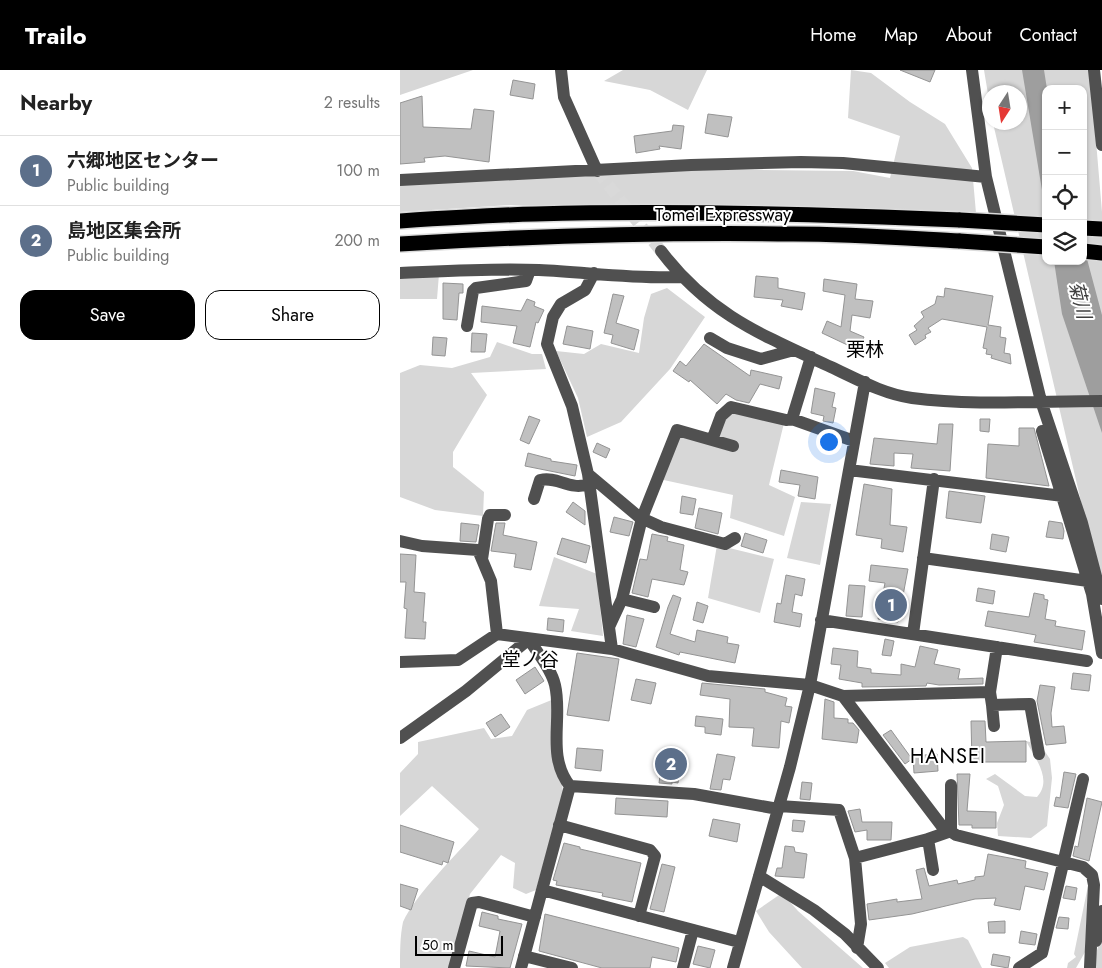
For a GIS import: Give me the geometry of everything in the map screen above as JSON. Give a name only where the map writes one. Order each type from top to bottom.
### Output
[{"type":"highway","name":"Tomei Expressway","points":[[400,221],[534,214],[731,212],[1042,225]]},
{"type":"highway","points":[[1087,228],[1102,230]]},
{"type":"highway","name":"Tomei Expressway","points":[[400,244],[530,236],[795,234],[960,241],[1042,248]]},
{"type":"highway","points":[[1087,251],[1102,253]]},
{"type":"street","points":[[560,70],[564,98],[597,171]]},
{"type":"street","points":[[972,70],[986,177],[1063,496],[1088,581],[1102,653]]},
{"type":"street","points":[[1094,70],[1102,145]]},
{"type":"street","points":[[400,180],[691,165],[843,163],[986,177]]},
{"type":"street","points":[[661,251],[681,277],[728,316],[810,358],[890,394],[934,400],[1102,401]]},
{"type":"street","points":[[400,273],[530,270],[594,273],[642,279],[681,277]]},
{"type":"street","points":[[467,326],[473,291],[476,288],[526,281],[530,270]]},
{"type":"street","points":[[594,273],[585,290],[561,304],[552,317],[547,344],[572,406],[589,479],[612,649]]},
{"type":"street","points":[[710,338],[727,348],[761,359],[794,350]]},
{"type":"street","points":[[792,419],[810,358]]},
{"type":"street","points":[[733,968],[779,808],[810,686],[865,382]]},
{"type":"street","points":[[1040,401],[1082,523],[1102,599]]},
{"type":"street","points":[[712,440],[721,416],[730,407],[786,420],[792,419],[854,441]]},
{"type":"street","points":[[609,629],[622,598],[642,518],[677,430],[734,446]]},
{"type":"street","points":[[849,470],[1063,496]]},
{"type":"street","points":[[534,499],[540,480],[547,478],[576,487],[589,479]]},
{"type":"street","points":[[589,479],[642,518],[662,527],[730,541]]},
{"type":"street","points":[[913,634],[934,479]]},
{"type":"street","points":[[482,559],[490,515],[505,515]]},
{"type":"street","points":[[400,541],[422,546],[478,550],[491,581],[497,634]]},
{"type":"street","points":[[924,558],[1088,581]]},
{"type":"street","points":[[622,598],[654,607]]},
{"type":"street","points":[[821,620],[1087,661]]},
{"type":"street","points":[[400,662],[458,660],[497,634],[612,649],[708,676],[810,686],[843,696],[990,692]]},
{"type":"street","points":[[400,738],[466,691],[529,638]]},
{"type":"street","points":[[529,638],[555,684],[557,750],[562,773],[570,786],[522,962],[572,968]]},
{"type":"street","points":[[994,726],[990,692],[996,647]]},
{"type":"street","points":[[843,696],[941,825],[956,835],[1062,860],[1083,867],[1092,875],[1094,885],[1089,968]]},
{"type":"street","points":[[992,705],[1030,704],[1039,754]]},
{"type":"street","points":[[1020,968],[1042,954],[1082,778]]},
{"type":"street","points":[[951,785],[951,832]]},
{"type":"street","points":[[570,786],[694,794],[779,808],[839,810],[855,858],[861,924],[857,948]]},
{"type":"street","points":[[559,826],[650,850],[654,856],[640,916]]},
{"type":"street","points":[[855,858],[951,832]]},
{"type":"street","points":[[928,839],[933,870]]},
{"type":"street","points":[[759,876],[814,910],[845,934],[878,968]]},
{"type":"street","points":[[542,890],[739,942]]},
{"type":"street","points":[[454,968],[472,903],[479,902],[535,917]]},
{"type":"street","points":[[1089,968],[1102,911]]},
{"type":"street","points":[[683,968],[693,930]]},
{"type":"shaded area","points":[[400,70],[473,70],[400,95]]},
{"type":"shaded area","points":[[623,70],[707,70],[688,110],[650,90],[604,81]]},
{"type":"shaded area","points":[[851,70],[871,73],[910,102],[945,124],[972,168],[976,213],[511,205],[400,212],[400,184],[682,169],[853,171],[890,178],[900,136],[848,118]]},
{"type":"shaded area","points":[[984,70],[1090,70],[1102,212],[1102,592],[995,130],[1027,130],[1027,85],[986,85]]},
{"type":"shaded area","points":[[439,274],[437,299],[400,299],[400,277]]},
{"type":"shaded area","points":[[667,288],[705,317],[670,369],[621,422],[587,437],[578,398],[556,351],[584,354],[601,344],[639,353],[644,318],[651,294]]},
{"type":"shaded area","points":[[497,342],[532,354],[542,354],[546,369],[471,373],[487,395],[453,452],[453,467],[484,492],[483,516],[435,510],[400,497],[400,373],[420,365],[452,368],[490,357]]},
{"type":"shaded area","points":[[731,409],[784,423],[769,485],[795,497],[784,536],[730,518],[733,495],[659,479],[676,432],[713,442]]},
{"type":"shaded area","points":[[801,502],[831,504],[820,565],[787,558]]},
{"type":"shaded area","points":[[717,545],[774,559],[760,613],[708,598]]},
{"type":"shaded area","points":[[554,557],[597,574],[603,636],[571,631],[579,609],[539,606]]},
{"type":"shaded area","points":[[554,699],[563,793],[536,890],[526,894],[513,888],[515,863],[501,855],[470,894],[450,968],[400,968],[402,927],[409,911],[427,887],[479,829],[432,786],[400,816],[400,773],[418,754],[418,742],[484,728],[491,739],[512,736],[527,710]]},
{"type":"shaded area","points":[[1033,734],[1050,759],[1052,778],[1047,826],[1031,838],[998,836],[997,823],[1004,805],[998,786],[986,779],[995,774],[1025,796],[1037,797],[1043,783],[1043,776],[1038,762],[1026,741],[1030,742]]},
{"type":"shaded area","points":[[1089,881],[1085,952],[1076,968],[1067,968],[1068,963],[1076,957],[1074,954]]},
{"type":"shaded area","points":[[782,893],[798,911],[863,968],[802,968],[769,932],[756,911]]},
{"type":"shaded area","points":[[1102,933],[1102,968],[1092,968]]},
{"type":"shaded area","points":[[963,937],[968,940],[982,968],[889,968],[885,963],[910,947]]},
{"type":"water","points":[[1022,70],[1044,70],[1046,85],[1042,85],[1042,190],[1027,100],[1027,85],[1024,85]]},
{"type":"water","name":"菊川","points":[[1087,259],[1102,315],[1102,433],[1062,314],[1055,265],[1087,265]]},
{"type":"building","points":[[900,70],[935,70],[930,82]]},
{"type":"building","points":[[513,80],[535,84],[533,99],[510,95]]},
{"type":"building","points":[[422,96],[423,127],[471,129],[474,109],[494,111],[489,162],[445,156],[424,158],[425,162],[400,164],[400,103]]},
{"type":"building","points":[[708,114],[732,117],[728,137],[705,133]]},
{"type":"building","points":[[673,125],[684,126],[681,149],[659,146],[660,149],[636,153],[634,136],[672,131]]},
{"type":"building","points":[[756,276],[778,278],[778,288],[805,293],[802,310],[781,306],[783,300],[754,297]]},
{"type":"building","points":[[824,279],[857,284],[855,299],[873,301],[870,318],[852,315],[850,331],[864,337],[858,350],[822,333],[827,321],[841,327],[845,295],[823,291]]},
{"type":"building","points":[[443,283],[463,284],[463,293],[459,293],[457,320],[443,319]]},
{"type":"building","points":[[945,288],[993,296],[988,325],[1001,327],[1000,337],[1006,338],[1004,353],[1010,354],[1011,364],[991,358],[992,355],[986,354],[987,349],[983,348],[987,327],[942,319],[928,328],[931,332],[925,335],[926,338],[915,345],[909,335],[917,330],[914,326],[924,317],[921,312],[935,304],[937,296],[944,297]]},
{"type":"building","points":[[613,294],[624,296],[616,323],[639,330],[634,350],[611,343],[613,335],[604,333]]},
{"type":"building","points":[[527,299],[535,302],[534,306],[544,310],[538,323],[536,322],[530,347],[513,343],[517,326],[481,322],[482,306],[521,311]]},
{"type":"building","points":[[567,326],[593,331],[590,349],[563,344]]},
{"type":"building","points":[[472,333],[487,334],[485,352],[471,352]]},
{"type":"building","points":[[433,337],[447,338],[445,356],[432,355]]},
{"type":"building","points":[[704,344],[750,376],[751,370],[782,377],[779,389],[760,384],[749,403],[736,400],[726,394],[717,404],[690,380],[689,382],[673,371],[680,361],[686,366]]},
{"type":"building","points":[[815,388],[835,393],[832,407],[836,408],[833,423],[823,421],[824,416],[811,413]]},
{"type":"building","points":[[529,416],[540,420],[529,444],[520,440]]},
{"type":"building","points":[[980,419],[990,419],[989,432],[980,431]]},
{"type":"building","points":[[939,424],[953,424],[950,471],[911,468],[913,454],[894,453],[894,466],[870,464],[874,438],[937,444]]},
{"type":"building","points":[[1019,428],[1034,428],[1049,486],[986,478],[988,444],[1019,446]]},
{"type":"building","points":[[597,443],[610,449],[606,458],[593,452]]},
{"type":"building","points":[[528,453],[551,459],[551,461],[577,465],[575,476],[525,466]]},
{"type":"building","points":[[781,470],[818,477],[815,499],[798,496],[800,485],[779,482]]},
{"type":"building","points":[[864,484],[892,489],[890,525],[907,527],[903,552],[881,548],[882,539],[856,535]]},
{"type":"building","points":[[949,491],[985,496],[981,523],[946,518]]},
{"type":"building","points":[[682,496],[696,499],[693,515],[680,513]]},
{"type":"building","points":[[573,502],[585,511],[585,525],[566,512]]},
{"type":"building","points":[[699,508],[722,513],[718,534],[695,528]]},
{"type":"building","points":[[614,517],[633,522],[629,536],[610,532]]},
{"type":"building","points":[[1049,521],[1062,523],[1063,539],[1046,537]]},
{"type":"building","points":[[461,523],[479,525],[476,542],[460,541]]},
{"type":"building","points":[[496,523],[505,523],[503,535],[537,542],[531,570],[514,567],[516,554],[491,551]]},
{"type":"building","points":[[745,533],[767,540],[763,553],[741,546]]},
{"type":"building","points":[[652,534],[668,537],[667,541],[684,545],[680,570],[688,572],[684,585],[652,579],[648,597],[632,593],[640,559],[647,560]]},
{"type":"building","points":[[992,534],[1009,537],[1006,552],[990,549]]},
{"type":"building","points":[[562,538],[590,546],[586,563],[557,554]]},
{"type":"building","points":[[400,554],[416,555],[414,592],[425,593],[423,622],[426,622],[425,639],[405,638],[407,609],[404,608],[406,582],[400,582]]},
{"type":"building","points":[[871,565],[908,569],[898,622],[878,619],[885,583],[869,581]]},
{"type":"building","points":[[786,575],[805,579],[802,596],[795,594],[792,612],[802,614],[800,627],[774,622],[777,603],[781,604]]},
{"type":"building","points":[[849,585],[865,586],[862,617],[846,616]]},
{"type":"building","points":[[978,588],[995,591],[993,604],[976,601]]},
{"type":"building","points":[[1034,593],[1044,595],[1044,599],[1048,600],[1045,619],[1056,621],[1055,626],[1085,631],[1082,650],[1034,642],[1036,635],[985,626],[988,611],[1029,617]]},
{"type":"building","points":[[673,595],[681,598],[670,634],[695,642],[697,630],[728,637],[727,643],[739,645],[735,663],[680,652],[679,655],[656,647]]},
{"type":"building","points":[[697,602],[708,606],[703,623],[693,620]]},
{"type":"building","points":[[627,615],[644,619],[636,647],[623,644]]},
{"type":"building","points":[[548,618],[564,620],[563,632],[547,630]]},
{"type":"building","points":[[885,639],[894,641],[891,656],[882,655]]},
{"type":"building","points":[[920,646],[938,650],[934,664],[960,669],[958,679],[983,678],[983,684],[939,685],[927,683],[926,686],[862,687],[862,683],[839,679],[841,665],[831,664],[833,648],[858,651],[857,667],[871,669],[871,673],[901,675],[901,664],[915,667]]},
{"type":"building","points":[[577,653],[619,659],[609,721],[567,715]]},
{"type":"building","points":[[535,667],[544,681],[525,694],[516,680]]},
{"type":"building","points":[[1073,673],[1091,675],[1089,691],[1071,689]]},
{"type":"building","points":[[636,679],[656,683],[651,704],[631,700]]},
{"type":"building","points":[[702,683],[765,689],[765,692],[787,698],[785,706],[792,707],[789,723],[781,721],[779,748],[752,746],[754,728],[729,727],[730,699],[700,695]]},
{"type":"building","points":[[1040,685],[1055,687],[1051,713],[1052,727],[1064,726],[1066,743],[1046,745],[1037,701]]},
{"type":"building","points":[[825,699],[834,702],[834,718],[848,719],[848,723],[853,723],[859,730],[857,743],[822,739]]},
{"type":"building","points":[[501,714],[510,727],[495,737],[486,723]]},
{"type":"building","points":[[696,716],[723,719],[721,735],[705,733],[705,727],[695,726]]},
{"type":"building","points":[[971,721],[985,721],[986,742],[1026,741],[1026,762],[972,762]]},
{"type":"building","points":[[891,730],[912,759],[905,764],[883,735]]},
{"type":"building","points":[[577,748],[603,750],[601,771],[575,768]]},
{"type":"building","points":[[664,748],[683,751],[678,783],[659,783]]},
{"type":"building","points":[[717,754],[735,757],[730,780],[723,779],[721,790],[710,789]]},
{"type":"building","points":[[937,754],[938,771],[914,773],[913,756]]},
{"type":"building","points":[[1064,772],[1076,774],[1068,808],[1054,806],[1056,797],[1060,798]]},
{"type":"building","points":[[957,774],[970,774],[967,811],[996,812],[996,828],[972,828],[972,825],[959,825]]},
{"type":"building","points":[[802,782],[812,783],[810,800],[800,799]]},
{"type":"building","points":[[616,798],[668,801],[667,817],[615,814]]},
{"type":"building","points":[[1087,798],[1102,802],[1089,861],[1073,856],[1075,846],[1078,847]]},
{"type":"building","points":[[860,809],[862,822],[892,822],[891,840],[867,840],[867,830],[855,832],[848,811]]},
{"type":"building","points":[[713,819],[740,824],[737,842],[709,836]]},
{"type":"building","points":[[793,820],[805,821],[803,832],[792,831]]},
{"type":"building","points":[[400,825],[454,842],[448,863],[443,861],[442,865],[400,852]]},
{"type":"building","points":[[564,843],[580,847],[580,849],[641,863],[632,902],[602,896],[603,893],[556,885],[557,881],[553,880]]},
{"type":"building","points":[[785,846],[794,847],[795,852],[807,854],[804,878],[775,876],[777,868],[782,868]]},
{"type":"building","points":[[988,854],[1026,861],[1025,868],[1048,873],[1044,890],[1025,886],[1020,910],[994,905],[996,898],[975,899],[912,914],[869,920],[867,904],[897,899],[897,902],[922,899],[916,870],[924,868],[929,886],[957,880],[958,884],[975,880],[975,877],[984,876]]},
{"type":"building","points":[[662,864],[675,867],[664,912],[650,909]]},
{"type":"building","points":[[400,884],[418,889],[411,910],[400,906]]},
{"type":"building","points":[[1066,886],[1077,888],[1075,900],[1063,898]]},
{"type":"building","points":[[482,912],[498,916],[498,919],[522,924],[510,968],[466,966],[469,951],[495,957],[500,931],[479,926]]},
{"type":"building","points":[[545,914],[679,948],[676,962],[652,957],[650,968],[602,968],[539,951]]},
{"type":"building","points":[[1059,917],[1069,918],[1068,929],[1056,928]]},
{"type":"building","points":[[1005,921],[1005,933],[989,933],[988,922]]},
{"type":"building","points":[[1021,931],[1037,934],[1035,945],[1019,943]]},
{"type":"building","points":[[698,946],[715,950],[710,968],[693,964]]},
{"type":"building","points":[[993,954],[1010,957],[1008,968],[991,965]]},
{"type":"tunnel","points":[[597,171],[661,251]]},
{"type":"place","name":"六郷地区センター","points":[[891,605]]},
{"type":"place","name":"島地区集会所","points":[[671,764]]},
{"type":"district","name":"栗林","points":[[865,349]]},
{"type":"district","name":"堂ノ谷","points":[[530,659]]},
{"type":"district","name":"HANSEI","points":[[948,756]]}]
